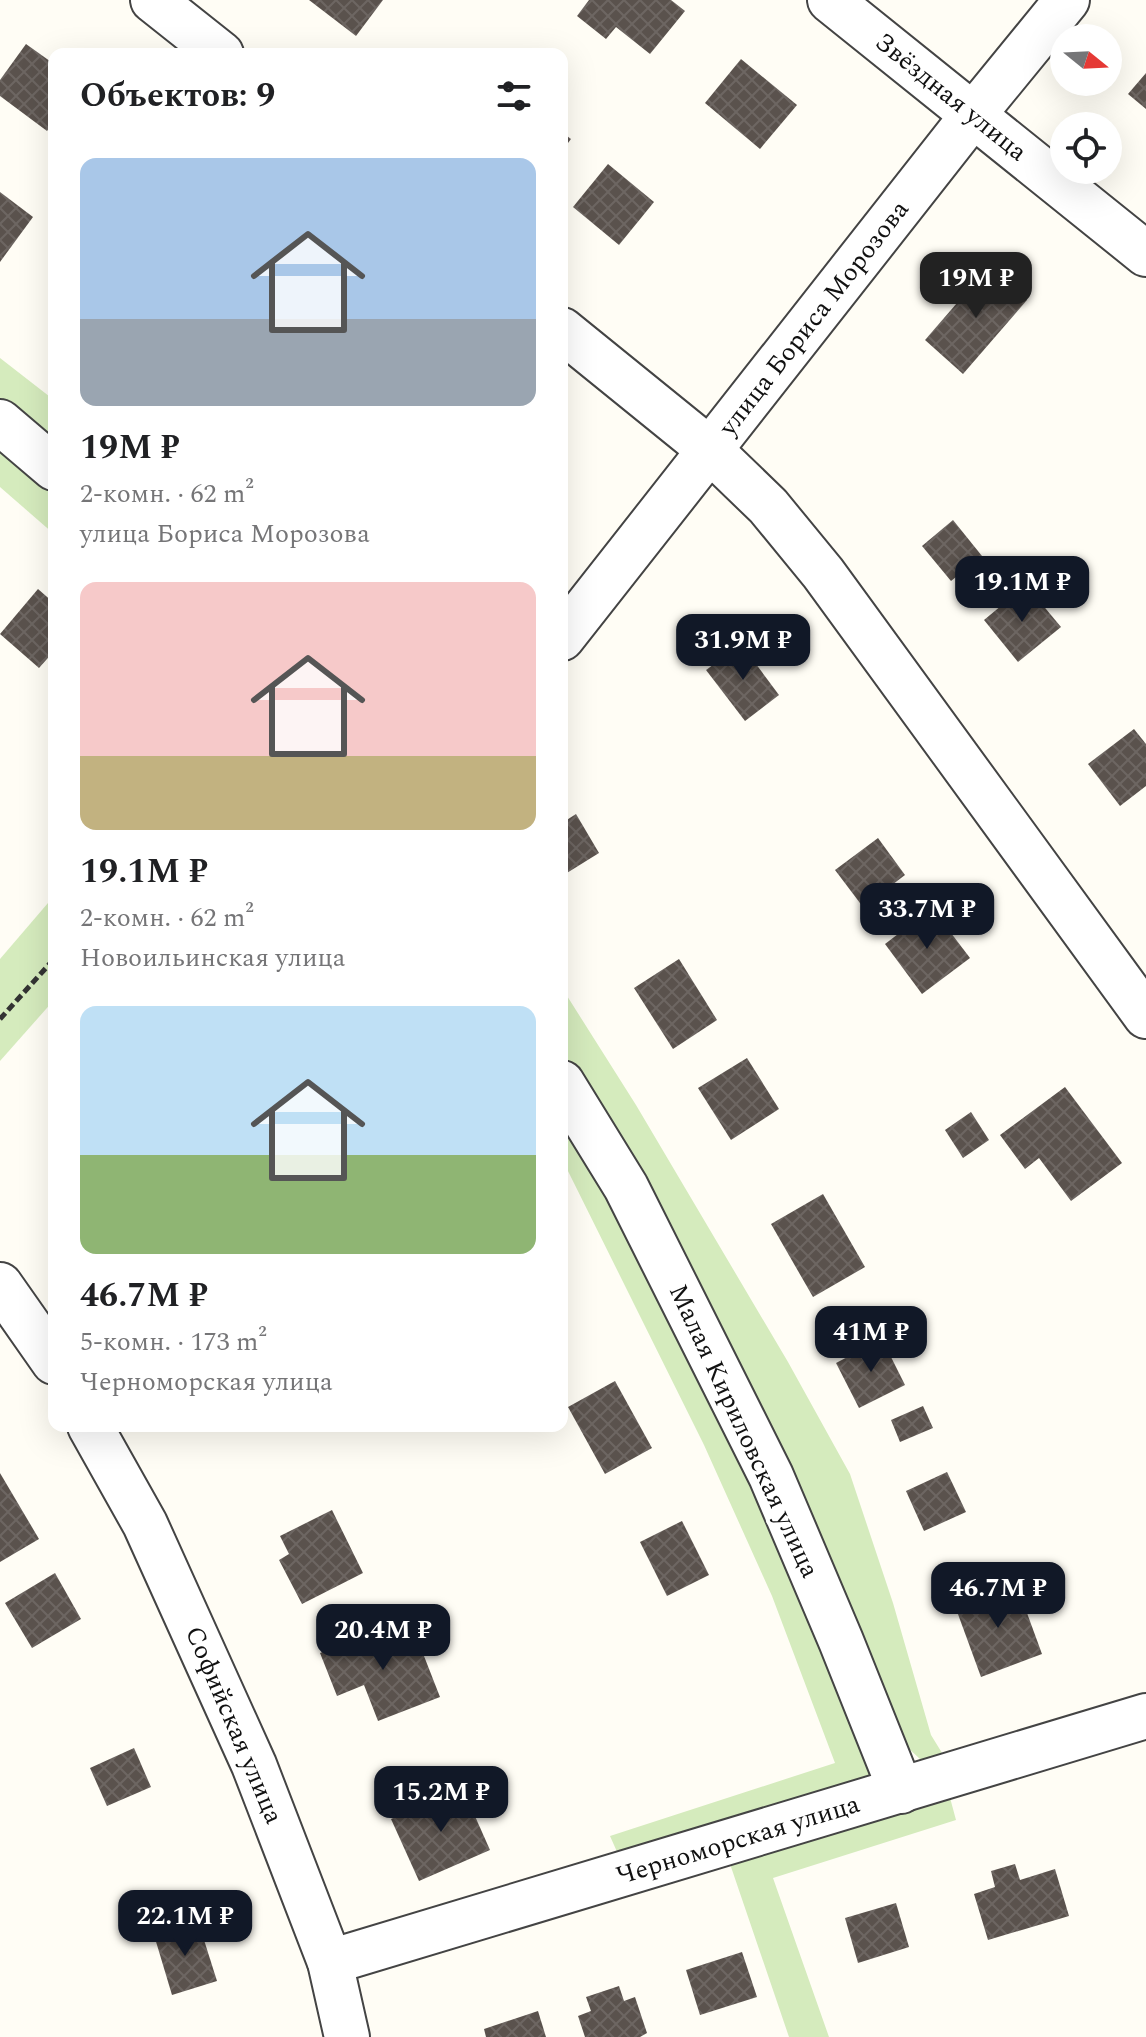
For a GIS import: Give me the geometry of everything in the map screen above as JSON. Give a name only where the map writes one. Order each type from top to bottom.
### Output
[{"type":"street","points":[[153,0],[213,48]]},
{"type":"street","name":"Звёздная улица","points":[[830,0],[1146,254]]},
{"type":"street","name":"улица Бориса Морозова","points":[[568,630],[1067,0]]},
{"type":"street","points":[[568,335],[710,450],[768,506],[823,573],[1146,1016]]},
{"type":"street","points":[[0,422],[48,463]]},
{"type":"street","name":"Малая Кириловская улица","points":[[568,1093],[626,1187],[771,1476],[901,1791]]},
{"type":"street","points":[[0,1285],[48,1353]]},
{"type":"street","name":"Софийская улица","points":[[93,1432],[145,1524],[254,1765],[330,1962],[347,2037]]},
{"type":"street","name":"Черноморская улица","points":[[330,1962],[1146,1716]]},
{"type":"path","points":[[0,1019],[48,966]]},
{"type":"green space","points":[[0,358],[48,395],[48,445],[0,408]]},
{"type":"green space","points":[[0,440],[48,482],[48,529],[0,487]]},
{"type":"green space","points":[[48,903],[48,1007],[0,1061],[0,959]]},
{"type":"green space","points":[[568,997],[636,1105],[788,1362],[850,1474],[893,1603],[931,1735],[947,1761],[920,1759],[892,1733],[649,1202],[568,1065]]},
{"type":"green space","points":[[568,1122],[731,1427],[874,1760],[870,1780],[622,1863],[610,1836],[835,1763],[772,1596],[704,1445],[568,1171]]},
{"type":"green space","points":[[949,1794],[956,1820],[773,1878],[829,2037],[789,2037],[729,1861]]},
{"type":"building","points":[[309,0],[383,0],[356,36]]},
{"type":"building","points":[[589,0],[671,0],[685,11],[650,54],[616,27],[606,39],[577,16]]},
{"type":"building","points":[[26,44],[48,60],[47,131],[0,96],[0,80]]},
{"type":"building","points":[[741,59],[797,105],[760,149],[705,103]]},
{"type":"building","points":[[1146,73],[1146,109],[1128,94]]},
{"type":"building","points":[[608,164],[654,202],[619,245],[573,207]]},
{"type":"building","points":[[0,192],[33,217],[0,262]]},
{"type":"building","points":[[989,266],[1027,300],[963,374],[925,340]]},
{"type":"building","points":[[953,520],[982,556],[951,581],[922,546]]},
{"type":"building","points":[[1026,585],[1061,627],[1018,662],[984,620]]},
{"type":"building","points":[[38,589],[48,598],[48,658],[39,668],[0,634]]},
{"type":"building","points":[[741,644],[779,695],[745,721],[706,670]]},
{"type":"building","points":[[1134,729],[1146,744],[1146,786],[1120,806],[1088,764]]},
{"type":"building","points":[[576,814],[599,853],[568,872],[568,819]]},
{"type":"building","points":[[878,838],[905,875],[863,907],[835,870]]},
{"type":"building","points":[[932,908],[970,958],[922,994],[885,944]]},
{"type":"building","points":[[679,959],[717,1020],[673,1049],[634,988]]},
{"type":"building","points":[[747,1058],[779,1109],[731,1140],[698,1088]]},
{"type":"building","points":[[1065,1087],[1122,1163],[1071,1201],[1039,1158],[1025,1169],[1000,1135]]},
{"type":"building","points":[[971,1112],[989,1140],[963,1158],[945,1130]]},
{"type":"building","points":[[823,1194],[865,1267],[813,1297],[771,1224]]},
{"type":"building","points":[[882,1339],[905,1385],[859,1408],[836,1363]]},
{"type":"building","points":[[615,1381],[652,1448],[605,1474],[568,1407]]},
{"type":"building","points":[[923,1406],[933,1428],[900,1442],[891,1420]]},
{"type":"building","points":[[947,1472],[966,1512],[924,1531],[906,1491]]},
{"type":"building","points":[[0,1473],[39,1539],[0,1562]]},
{"type":"building","points":[[332,1510],[363,1573],[302,1604],[279,1560],[289,1554],[280,1536]]},
{"type":"building","points":[[682,1521],[709,1575],[667,1596],[640,1542]]},
{"type":"building","points":[[55,1573],[81,1619],[32,1648],[5,1603]]},
{"type":"building","points":[[1016,1583],[1042,1654],[981,1677],[955,1606]]},
{"type":"building","points":[[384,1627],[390,1643],[415,1633],[440,1697],[378,1721],[364,1685],[337,1696],[320,1653]]},
{"type":"building","points":[[134,1748],[151,1787],[107,1806],[90,1768]]},
{"type":"building","points":[[462,1787],[490,1850],[419,1881],[391,1819]]},
{"type":"building","points":[[1015,1864],[1020,1880],[1055,1869],[1069,1916],[988,1940],[974,1894],[995,1887],[991,1871]]},
{"type":"building","points":[[896,1903],[909,1947],[858,1963],[845,1918]]},
{"type":"building","points":[[198,1921],[217,1981],[172,1995],[154,1935]]},
{"type":"building","points":[[742,1952],[757,1997],[700,2015],[686,1970]]},
{"type":"building","points":[[619,1986],[624,2001],[635,1997],[647,2033],[640,2037],[585,2037],[578,2016],[591,2011],[586,1997]]},
{"type":"building","points":[[538,2011],[546,2037],[486,2037],[484,2029]]}]
